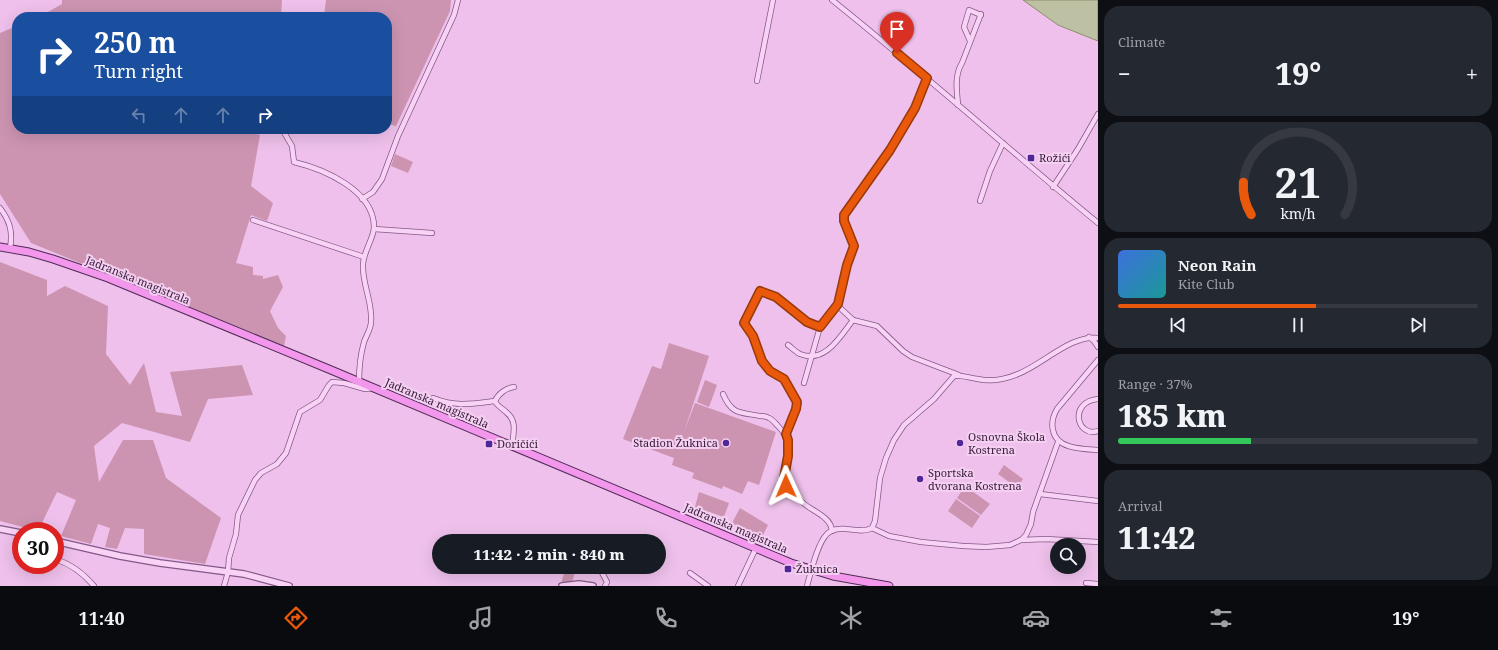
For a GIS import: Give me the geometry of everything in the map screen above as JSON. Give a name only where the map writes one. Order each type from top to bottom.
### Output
[{"type":"main road","name":"Jadranska magistrala","points":[[0,246],[54,259],[108,278],[811,570],[840,578],[889,586]]},
{"type":"street","points":[[362,199],[373,192],[382,179],[398,136],[454,15],[458,0]]},
{"type":"street","points":[[756,81],[773,0]]},
{"type":"street","points":[[832,0],[927,78],[1098,223]]},
{"type":"street","points":[[958,105],[958,70],[981,14],[969,10],[964,27],[970,40]]},
{"type":"street","points":[[804,384],[820,327],[837,305],[847,265],[854,246],[844,221],[844,215],[890,150],[915,108],[927,78]]},
{"type":"street","points":[[1053,186],[1078,149],[1098,114]]},
{"type":"street","points":[[285,134],[292,146],[294,162],[310,166],[338,178],[362,199],[370,210],[374,221],[374,229],[364,257],[363,279],[369,305],[371,323],[360,357],[359,382]]},
{"type":"street","points":[[980,201],[1002,143]]},
{"type":"street","points":[[0,208],[11,228],[12,240],[10,248]]},
{"type":"street","points":[[253,220],[364,257]]},
{"type":"street","points":[[374,229],[432,233]]},
{"type":"street","points":[[785,436],[786,430],[796,409],[797,402],[784,379],[770,371],[762,361],[753,336],[744,323],[760,291],[776,297],[807,322],[820,327]]},
{"type":"street","points":[[837,305],[853,320],[877,326],[903,351],[912,357],[960,375],[990,380],[1011,376],[1032,367],[1074,342],[1089,338],[1098,338]]},
{"type":"street","points":[[788,345],[799,354],[811,357],[831,349],[853,320]]},
{"type":"street","points":[[1089,338],[1094,341],[1098,347]]},
{"type":"street","points":[[1098,360],[1054,415],[1052,424],[1054,435],[1058,442],[1069,446],[1098,450]]},
{"type":"street","points":[[872,528],[875,521],[880,478],[886,458],[894,440],[904,425],[934,399],[954,376],[960,375]]},
{"type":"street","points":[[224,586],[228,572],[229,558],[236,534],[238,515],[260,473],[277,464],[286,452],[300,412],[320,400],[332,382],[344,383],[365,389],[373,388]]},
{"type":"street","points":[[495,401],[496,398],[506,389],[514,387]]},
{"type":"street","points":[[723,394],[730,407],[735,411],[768,418],[778,426],[788,440],[788,456],[784,478],[786,486],[802,502],[828,520],[832,527],[832,531]]},
{"type":"street","points":[[433,398],[446,403],[463,405],[495,401]]},
{"type":"street","points":[[1098,399],[1089,400],[1084,404],[1078,413],[1078,418],[1082,426],[1088,431],[1093,432],[1098,430]]},
{"type":"street","points":[[495,401],[497,406],[508,413],[512,419],[514,429],[512,446]]},
{"type":"street","points":[[806,586],[822,542],[827,534],[842,528],[866,530],[872,528],[889,536],[921,542],[963,546],[986,547],[1010,545],[1021,540],[1029,530],[1058,442]]},
{"type":"street","points":[[1040,494],[1098,501]]},
{"type":"street","points":[[0,529],[12,531]]},
{"type":"street","points":[[1021,540],[1098,542]]},
{"type":"street","points":[[64,543],[139,560],[244,574],[279,585],[289,586]]},
{"type":"street","points":[[738,586],[756,548]]},
{"type":"street","points":[[64,563],[76,568],[94,586]]},
{"type":"street","points":[[690,573],[708,586]]},
{"type":"street","points":[[603,574],[607,582],[605,586]]},
{"type":"street","points":[[1086,583],[1098,584]]},
{"type":"street","points":[[562,586],[579,584],[593,586]]},
{"type":"shaded area","points":[[62,0],[282,0],[281,12],[48,12],[62,4]]},
{"type":"shaded area","points":[[326,0],[451,0],[450,11],[396,126],[392,125],[392,12],[325,12]]},
{"type":"shaded area","points":[[1023,0],[1098,0],[1098,41],[1058,25]]},
{"type":"shaded area","points":[[12,28],[12,134],[260,135],[251,186],[273,203],[267,221],[251,215],[236,263],[253,267],[253,275],[263,276],[263,279],[278,275],[283,287],[270,311],[278,328],[286,336],[284,346],[31,243],[0,194],[0,33]]},
{"type":"shaded area","points":[[395,154],[413,162],[408,173],[391,166]]},
{"type":"shaded area","points":[[0,262],[47,280],[47,296],[65,286],[108,306],[106,354],[130,385],[144,363],[156,412],[182,416],[170,372],[242,365],[253,395],[208,399],[190,442],[122,423],[94,446],[99,482],[123,440],[153,440],[166,478],[221,518],[205,564],[144,554],[144,529],[125,528],[117,549],[105,547],[110,528],[98,524],[91,544],[64,537],[64,529],[76,500],[57,492],[42,522],[12,522],[12,524],[0,521]]},
{"type":"shaded area","points":[[669,343],[709,356],[684,432],[695,403],[776,432],[759,485],[748,481],[742,494],[723,486],[722,489],[692,478],[694,473],[672,465],[674,458],[623,439],[652,366],[661,369]]},
{"type":"shaded area","points":[[705,380],[717,385],[709,407],[697,402]]},
{"type":"shaded area","points":[[1004,465],[1023,479],[1017,488],[998,474]]},
{"type":"shaded area","points":[[965,486],[990,504],[981,515],[957,498]]},
{"type":"shaded area","points":[[699,492],[729,503],[724,517],[695,507]]},
{"type":"shaded area","points":[[956,499],[980,516],[972,528],[948,511]]},
{"type":"shaded area","points":[[740,508],[768,525],[761,539],[732,523]]},
{"type":"shaded area","points":[[564,574],[575,574],[572,582],[562,582]]},
{"type":"place","name":"Rožići","points":[[1031,158]]},
{"type":"place","name":"Stadion Žuknica","points":[[726,443]]},
{"type":"place","name":"Osnovna Škola Kostrena","points":[[960,443]]},
{"type":"place","name":"Doričići","points":[[489,444]]},
{"type":"place","name":"Sportska dvorana Kostrena","points":[[920,479]]},
{"type":"place","name":"Žuknica","points":[[788,569]]},
{"type":"route","points":[[786,486],[784,478],[788,456],[788,440],[785,436],[786,430],[796,409],[797,402],[794,394],[784,379],[770,371],[762,361],[753,336],[744,323],[760,291],[776,297],[807,322],[820,327],[838,304],[847,265],[854,246],[844,221],[844,215],[848,207],[890,150],[915,108],[927,78],[897,53]]}]
